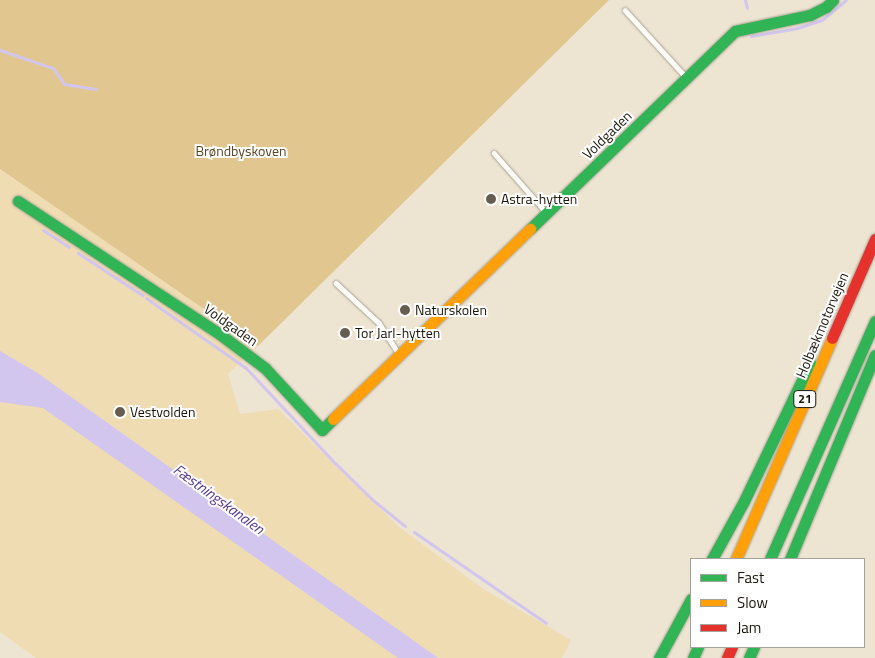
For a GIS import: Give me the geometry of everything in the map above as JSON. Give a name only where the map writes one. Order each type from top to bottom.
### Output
[{"type":"main road","name":"Voldgaden","points":[[18,201],[222,334],[265,368],[322,430],[735,31],[810,14],[826,7],[833,0]]},
{"type":"main road","name":"Holbækmotorvejen","points":[[736,558],[875,240]]},
{"type":"main road","points":[[713,558],[744,501],[818,346],[860,274]]},
{"type":"main road","name":"21","points":[[770,558],[875,320]]},
{"type":"main road","points":[[790,558],[875,354]]},
{"type":"main road","points":[[658,658],[690,601]]},
{"type":"lane","points":[[625,10],[687,79]]},
{"type":"lane","points":[[494,153],[547,214]]},
{"type":"lane","points":[[336,283],[378,323],[400,355]]},
{"type":"shaded area","name":"Vestvolden","points":[[0,169],[258,346],[228,374],[240,414],[278,409],[400,528],[485,590],[571,640],[562,658],[36,658],[0,632]]},
{"type":"shaded area","points":[[0,351],[36,372],[438,658],[398,658],[43,408],[0,402]]},
{"type":"green space","name":"Brøndbyskoven","points":[[0,0],[609,0],[258,346],[0,169]]},
{"type":"waterway","points":[[745,0],[747,8]]},
{"type":"waterway","points":[[751,36],[797,28],[822,20],[846,0]]},
{"type":"waterway","points":[[0,50],[53,68],[64,84],[96,89]]},
{"type":"waterway","points":[[43,230],[69,247]]},
{"type":"waterway","points":[[78,253],[142,295]]},
{"type":"waterway","points":[[146,298],[246,368],[335,463],[374,501],[405,526]]},
{"type":"waterway","points":[[414,532],[546,623]]},
{"type":"traffic: fast","points":[[530,229],[735,31],[810,15],[826,7],[833,0]]},
{"type":"traffic: fast","points":[[18,201],[221,335],[265,368],[322,430],[333,419]]},
{"type":"traffic: fast","points":[[770,558],[875,321]]},
{"type":"traffic: fast","points":[[790,558],[875,355]]},
{"type":"traffic: fast","points":[[713,558],[744,501],[810,363]]},
{"type":"traffic: fast","points":[[659,658],[690,601]]},
{"type":"traffic: fast","points":[[693,658],[698,648]]},
{"type":"traffic: fast","points":[[749,658],[754,648]]},
{"type":"traffic: slow","points":[[333,419],[530,229]]},
{"type":"traffic: slow","points":[[736,558],[832,338]]},
{"type":"traffic: jam","points":[[832,338],[875,239]]},
{"type":"traffic: jam","points":[[727,658],[732,648]]},
{"type":"place","name":"Astra-hytten","points":[[491,199]]},
{"type":"place","name":"Naturskolen","points":[[405,310]]},
{"type":"place","name":"Tor Jarl-hytten","points":[[345,333]]},
{"type":"place","name":"Vestvolden","points":[[120,412]]},
{"type":"water label","name":"Fæstningskanalen","points":[[219,499]]}]
